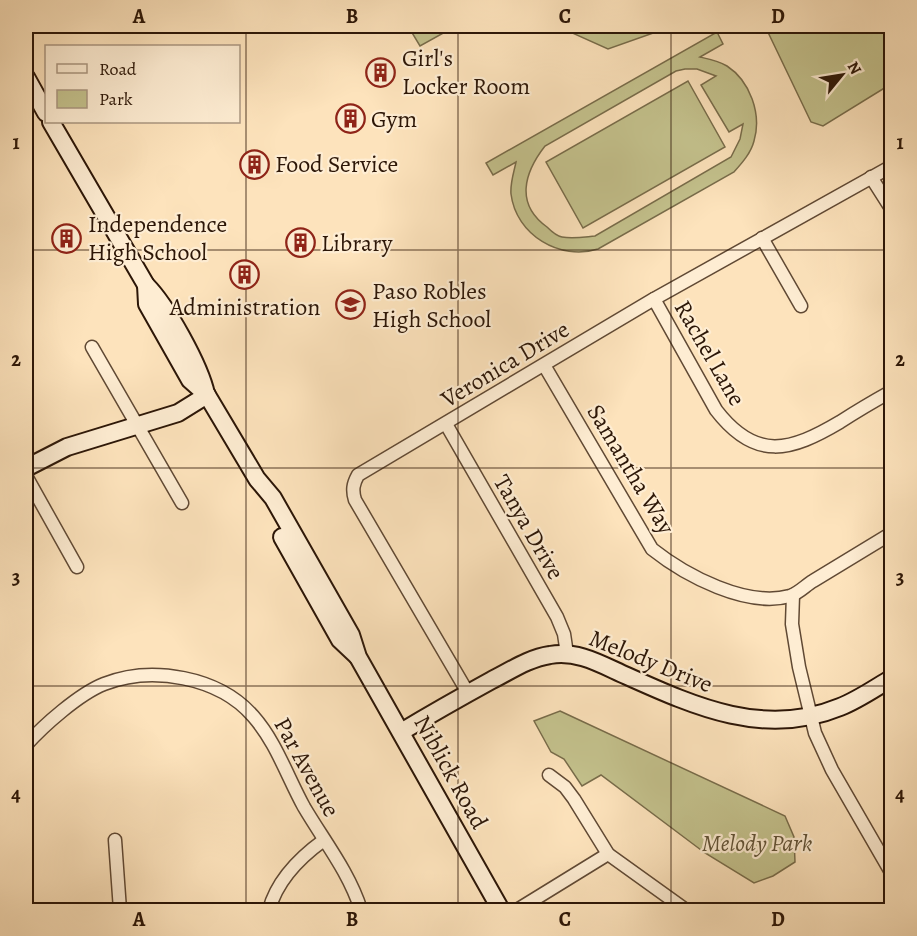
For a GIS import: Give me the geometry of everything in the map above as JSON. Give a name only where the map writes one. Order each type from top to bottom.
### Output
[{"type":"main road","points":[[26,77],[45,111]]},
{"type":"main road","name":"Niblick Road","points":[[52,123],[146,285],[158,297],[197,367],[207,395],[257,478],[273,498],[351,634],[358,657],[501,910]]},
{"type":"main road","points":[[26,468],[68,447],[178,413],[207,395]]},
{"type":"main road","name":"Melody Drive","points":[[401,732],[518,666],[549,655],[567,654],[589,658],[684,701],[714,712],[749,719],[811,716],[840,707],[891,678]]},
{"type":"street","name":"Veronica Drive","points":[[468,693],[355,500],[354,482],[358,475],[654,299],[891,166]]},
{"type":"street","points":[[872,177],[891,210]]},
{"type":"street","points":[[762,238],[801,306]]},
{"type":"street","name":"Rachel Lane","points":[[654,299],[716,410],[729,426],[744,438],[779,447],[797,444],[814,437],[891,391]]},
{"type":"street","points":[[92,347],[182,503]]},
{"type":"street","name":"Samantha Way","points":[[544,365],[652,549],[669,562],[726,591],[766,600],[793,595],[891,533]]},
{"type":"street","name":"Tanya Drive","points":[[446,424],[557,617],[564,634],[567,654]]},
{"type":"street","points":[[26,476],[77,567]]},
{"type":"street","points":[[793,595],[792,624],[799,667],[823,754],[891,874]]},
{"type":"street","name":"Par Avenue","points":[[26,745],[40,729],[83,696],[104,684],[125,678],[162,676],[182,678],[207,685],[231,697],[266,731],[304,806],[355,890],[361,910]]},
{"type":"street","points":[[549,775],[565,787],[574,799],[608,854],[686,910]]},
{"type":"street","points":[[115,840],[120,910]]},
{"type":"street","points":[[268,910],[284,877],[309,851],[324,840]]},
{"type":"street","points":[[517,910],[608,854]]},
{"type":"green space","points":[[408,26],[456,26],[420,46]]},
{"type":"green space","points":[[565,26],[673,26],[608,49],[570,32]]},
{"type":"green space","points":[[765,26],[891,26],[891,84],[823,126],[811,122]]},
{"type":"green space","points":[[717,32],[723,44],[700,57],[721,63],[735,72],[748,89],[755,109],[756,131],[753,145],[734,172],[598,249],[584,252],[555,248],[531,233],[521,222],[511,194],[516,162],[493,175],[486,163]],"holes":[[[697,69],[716,76],[701,85],[729,132],[743,124],[740,139],[731,157],[595,236],[566,238],[552,232],[537,218],[530,208],[526,188],[532,167],[545,146],[676,71]]]},
{"type":"green space","points":[[688,81],[725,147],[583,228],[546,162]]},
{"type":"green space","name":"Melody Park","points":[[560,711],[785,816],[794,837],[795,862],[773,876],[754,883],[705,853],[601,775],[582,786],[564,759],[551,752],[534,721]]},
{"type":"place","name":"Girl's Locker Room","points":[[381,72]]},
{"type":"place","name":"Gym","points":[[350,119]]},
{"type":"place","name":"Food Service","points":[[254,164]]},
{"type":"place","name":"Independence High School","points":[[67,238]]},
{"type":"place","name":"Library","points":[[300,243]]},
{"type":"place","name":"Administration","points":[[245,274]]},
{"type":"place","name":"Paso Robles High School","points":[[351,305]]}]
